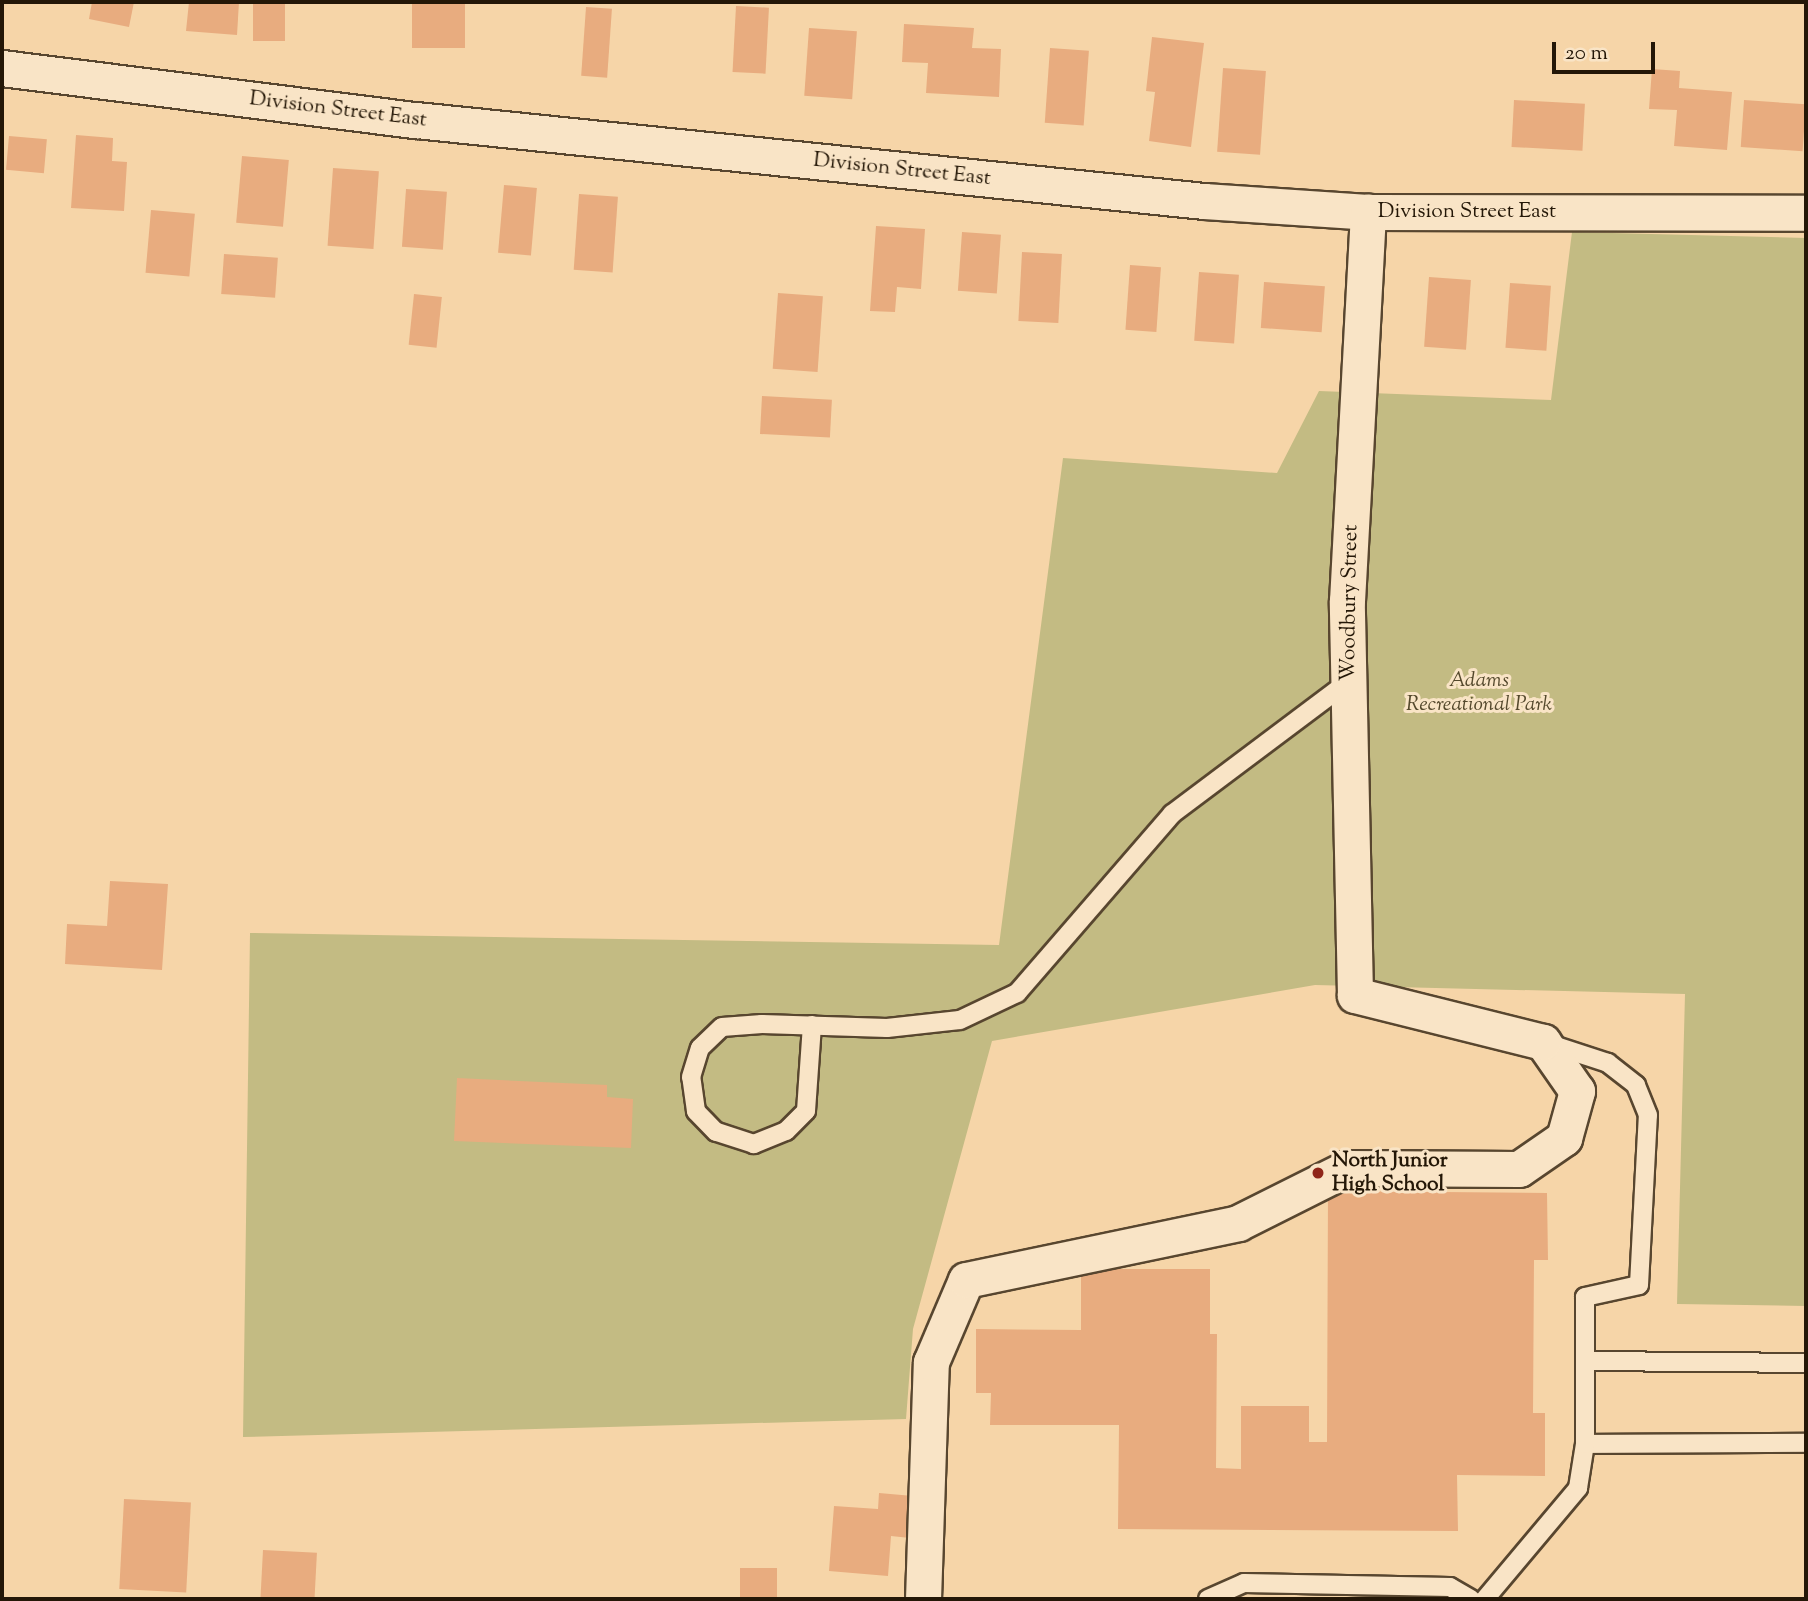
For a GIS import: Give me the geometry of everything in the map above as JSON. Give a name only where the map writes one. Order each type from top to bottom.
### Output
[{"type":"street","name":"Division Street East","points":[[2,68],[444,122],[1367,212],[1806,213]]},
{"type":"street","name":"Woodbury Street","points":[[1367,212],[1349,681],[1355,995],[1543,1042]]},
{"type":"street","points":[[923,1599],[931,1362],[966,1280],[1238,1223],[1348,1168],[1519,1169],[1564,1138],[1577,1090],[1543,1042]]},
{"type":"lane","points":[[812,1026],[806,1111],[786,1131],[754,1143],[716,1132],[696,1111],[691,1077],[701,1048],[722,1027],[812,1026],[887,1028],[960,1020],[1017,993],[1172,814],[1349,681]]},
{"type":"lane","points":[[1485,1599],[1577,1488],[1585,1444],[1586,1297],[1639,1285],[1647,1115],[1636,1085],[1608,1063],[1543,1042]]},
{"type":"lane","points":[[1586,1362],[1806,1363]]},
{"type":"lane","points":[[1585,1444],[1806,1443]]},
{"type":"lane","points":[[1208,1599],[1244,1583],[1450,1587],[1471,1599]]},
{"type":"green space","name":"Adams Recreational Park","points":[[1572,232],[1806,238],[1806,1306],[1677,1304],[1685,994],[1315,985],[992,1041],[913,1329],[906,1419],[243,1437],[250,933],[999,945],[1063,458],[1277,473],[1319,391],[1551,400]]},
{"type":"building","points":[[92,2],[134,2],[129,27],[89,19]]},
{"type":"building","points":[[189,2],[239,2],[237,35],[186,31]]},
{"type":"building","points":[[253,2],[285,2],[285,41],[253,41]]},
{"type":"building","points":[[412,2],[465,2],[465,48],[412,48]]},
{"type":"building","points":[[736,6],[769,8],[766,74],[733,72]]},
{"type":"building","points":[[586,7],[612,9],[607,78],[581,76]]},
{"type":"building","points":[[904,24],[974,28],[972,48],[1001,49],[999,97],[926,93],[928,63],[902,62]]},
{"type":"building","points":[[809,28],[857,31],[852,99],[804,96]]},
{"type":"building","points":[[1152,37],[1204,43],[1191,147],[1149,141],[1155,92],[1146,91]]},
{"type":"building","points":[[1050,48],[1089,51],[1084,126],[1045,123]]},
{"type":"building","points":[[1223,68],[1266,71],[1260,155],[1217,152]]},
{"type":"building","points":[[1652,69],[1680,71],[1679,88],[1732,92],[1727,150],[1674,146],[1677,110],[1649,109]]},
{"type":"building","points":[[1514,100],[1585,104],[1582,151],[1512,147]]},
{"type":"building","points":[[1744,100],[1806,104],[1803,151],[1741,147]]},
{"type":"building","points":[[76,135],[113,138],[112,161],[127,162],[124,211],[71,208]]},
{"type":"building","points":[[9,136],[47,139],[44,173],[6,170]]},
{"type":"building","points":[[242,156],[289,160],[283,227],[236,223]]},
{"type":"building","points":[[333,168],[379,171],[373,249],[328,246]]},
{"type":"building","points":[[504,185],[537,188],[531,256],[498,253]]},
{"type":"building","points":[[406,189],[447,192],[443,250],[402,247]]},
{"type":"building","points":[[579,194],[618,197],[613,273],[574,270]]},
{"type":"building","points":[[151,210],[195,214],[189,277],[146,273]]},
{"type":"building","points":[[876,226],[925,229],[921,289],[897,287],[895,312],[870,311]]},
{"type":"building","points":[[962,232],[1001,235],[997,294],[958,291]]},
{"type":"building","points":[[1022,252],[1062,254],[1058,323],[1018,321]]},
{"type":"building","points":[[224,254],[278,258],[275,298],[221,294]]},
{"type":"building","points":[[1130,265],[1161,267],[1156,332],[1125,330]]},
{"type":"building","points":[[1199,272],[1239,275],[1234,344],[1194,341]]},
{"type":"building","points":[[1429,277],[1471,280],[1466,350],[1424,347]]},
{"type":"building","points":[[1264,282],[1325,286],[1322,332],[1261,328]]},
{"type":"building","points":[[1510,283],[1551,286],[1546,351],[1505,348]]},
{"type":"building","points":[[778,293],[823,296],[818,372],[773,369]]},
{"type":"building","points":[[414,294],[442,297],[437,348],[409,345]]},
{"type":"building","points":[[762,396],[832,400],[830,438],[760,434]]},
{"type":"building","points":[[110,881],[168,884],[162,970],[65,964],[67,924],[107,926]]},
{"type":"building","points":[[457,1078],[607,1085],[607,1097],[633,1099],[631,1148],[454,1141]]},
{"type":"building","points":[[1328,1191],[1547,1193],[1548,1260],[1534,1260],[1533,1413],[1545,1413],[1545,1476],[1457,1475],[1458,1531],[1118,1529],[1119,1425],[990,1425],[991,1393],[976,1393],[976,1329],[1081,1330],[1081,1269],[1210,1269],[1210,1334],[1217,1334],[1216,1468],[1241,1469],[1241,1406],[1309,1406],[1309,1442],[1327,1442]]},
{"type":"building","points":[[879,1493],[913,1496],[910,1538],[891,1536],[888,1576],[829,1571],[834,1506],[878,1509]]},
{"type":"building","points":[[124,1499],[191,1503],[186,1592],[119,1589]]},
{"type":"building","points":[[263,1550],[317,1553],[315,1599],[260,1599]]},
{"type":"building","points":[[740,1568],[777,1568],[777,1599],[740,1599]]},
{"type":"place","name":"North Junior High School","points":[[1318,1173]]}]
